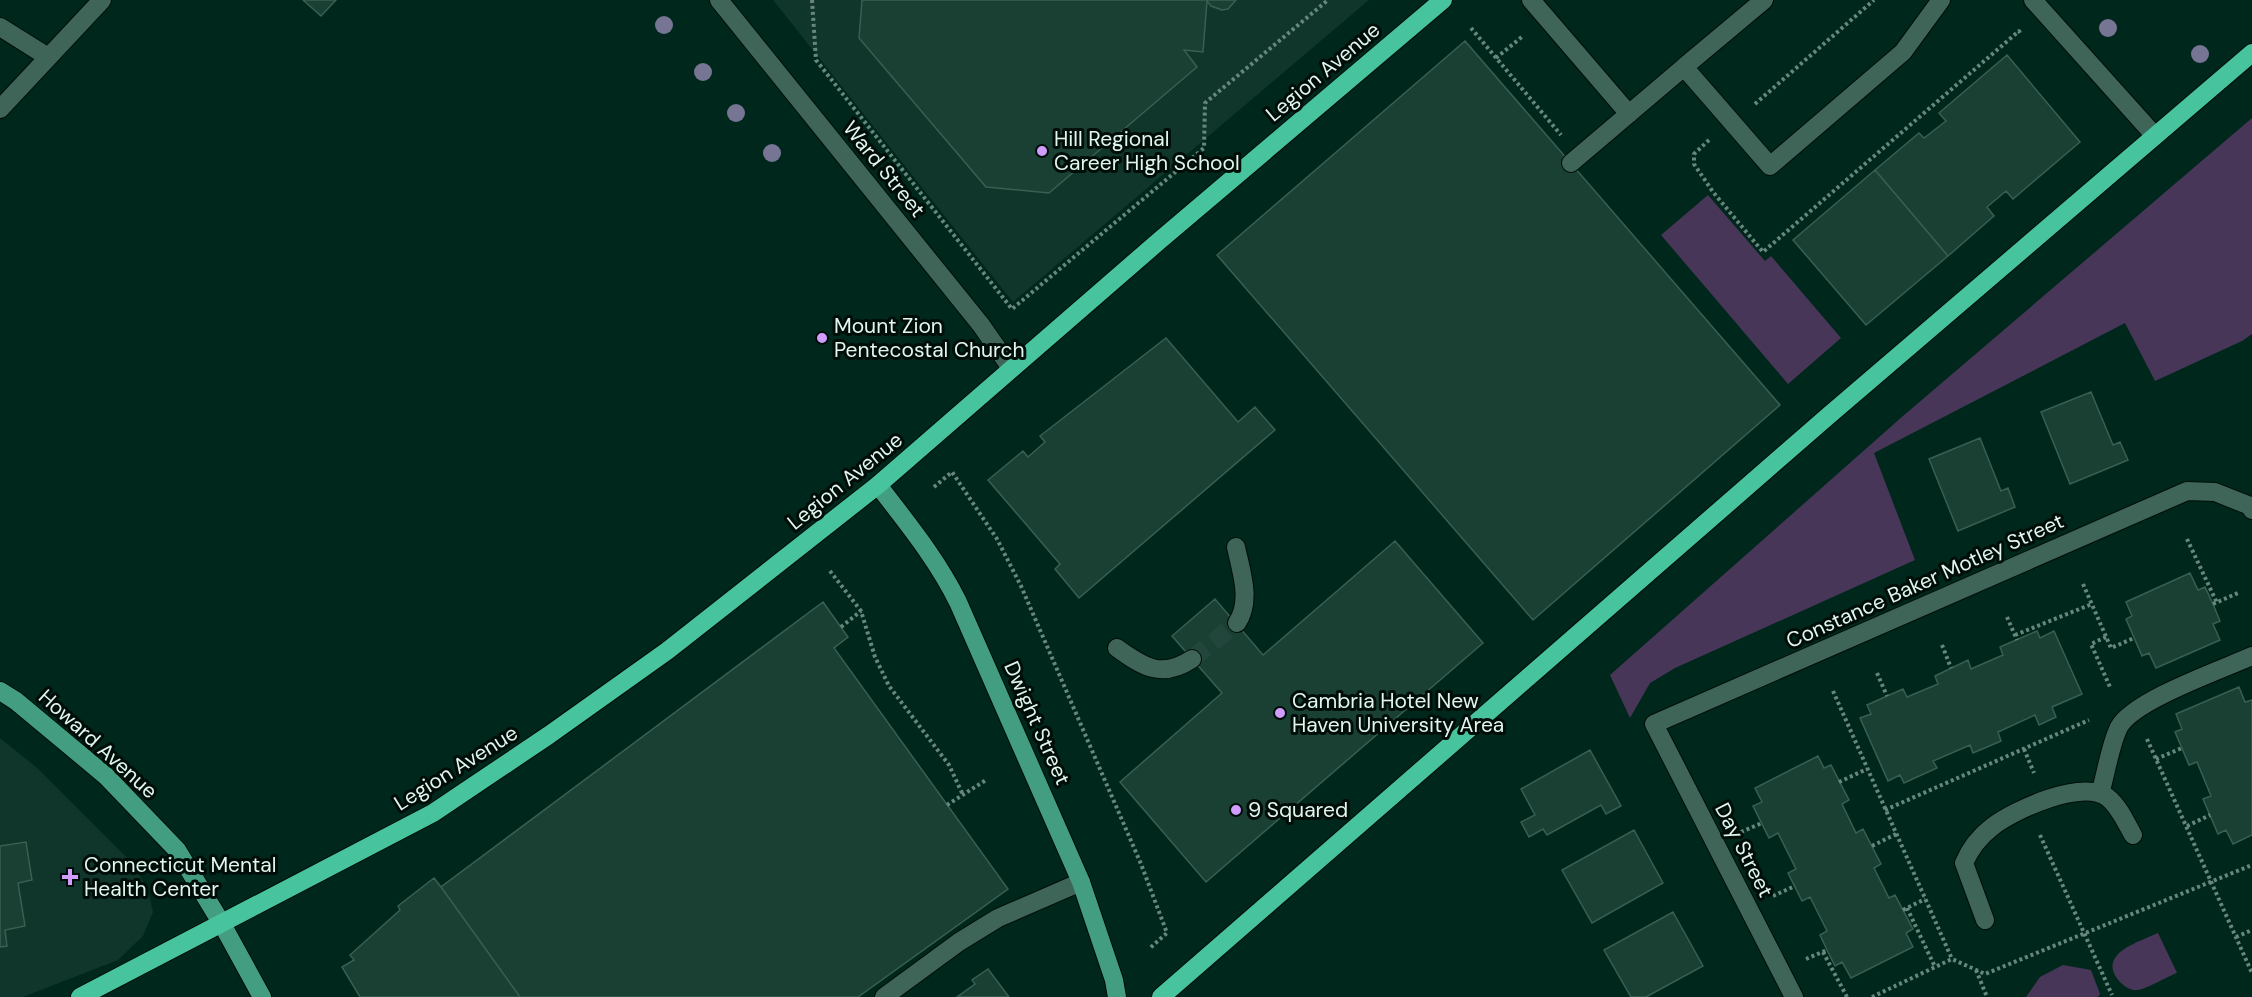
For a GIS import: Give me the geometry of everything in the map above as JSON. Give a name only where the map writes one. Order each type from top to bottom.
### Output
[{"type":"highway","name":"Legion Avenue","points":[[80,997],[433,813],[549,735],[667,651],[878,485],[1011,368],[1443,0]]},
{"type":"highway","points":[[1161,997],[1827,417],[2252,53]]},
{"type":"main road","name":"Dwight Street","points":[[878,485],[946,576],[1081,882],[1114,980],[1117,997]]},
{"type":"main road","name":"Howard Avenue","points":[[0,691],[16,701],[106,776],[177,850],[222,924],[262,997]]},
{"type":"street","points":[[0,109],[102,0]]},
{"type":"street","name":"Ward Street","points":[[718,0],[981,325],[1011,368]]},
{"type":"street","points":[[1531,0],[1629,114]]},
{"type":"street","points":[[1575,160],[1764,0]]},
{"type":"street","points":[[1684,67],[1770,166],[1904,52],[1941,0]]},
{"type":"street","points":[[2033,0],[2155,136]]},
{"type":"street","points":[[0,27],[48,57]]},
{"type":"street","name":"Constance Baker Motley Street","points":[[1654,724],[2187,491],[2216,492],[2250,506],[2252,510]]},
{"type":"street","points":[[1236,547],[1244,585],[1244,597],[1242,616],[1236,623]]},
{"type":"street","points":[[1117,648],[1146,666],[1162,670],[1174,669],[1192,659]]},
{"type":"street","points":[[2100,794],[2119,728],[2131,712],[2151,700],[2252,656]]},
{"type":"street","name":"Day Street","points":[[1654,724],[1794,997]]},
{"type":"street","points":[[1985,920],[1964,863],[1970,850],[1991,828],[2016,811],[2060,794],[2084,792],[2100,794],[2114,804],[2133,835]]},
{"type":"street","points":[[884,997],[959,942],[998,918],[1081,882]]},
{"type":"path","points":[[812,0],[816,60],[1012,309],[1204,148],[1205,104],[1328,0]]},
{"type":"path","points":[[1471,28],[1575,160]]},
{"type":"path","points":[[934,487],[952,472],[997,539],[1021,586],[1142,864],[1167,933],[1149,949]]},
{"type":"path","points":[[2187,538],[2215,604],[2238,593]]},
{"type":"path","points":[[830,571],[861,611],[875,657],[889,686],[944,758],[963,795]]},
{"type":"path","points":[[2083,584],[2111,648],[2134,638]]},
{"type":"path","points":[[2007,617],[2016,637],[2092,604]]},
{"type":"path","points":[[841,627],[861,611]]},
{"type":"path","points":[[2106,637],[2091,644],[2110,687]]},
{"type":"path","points":[[1942,645],[1951,668]]},
{"type":"path","points":[[1877,673],[1887,696]]},
{"type":"path","points":[[1833,691],[1952,959],[1985,975],[2252,865]]},
{"type":"path","points":[[1885,810],[2098,716],[2131,712],[2140,723],[2252,974]]},
{"type":"path","points":[[2156,759],[2182,748]]},
{"type":"path","points":[[1839,782],[1867,769]]},
{"type":"path","points":[[947,806],[986,780]]},
{"type":"path","points":[[2027,807],[2112,995]]},
{"type":"path","points":[[2187,826],[2210,815]]},
{"type":"path","points":[[1741,832],[1762,823]]},
{"type":"path","points":[[1872,846],[1896,834]]},
{"type":"path","points":[[1773,896],[1795,886]]},
{"type":"path","points":[[1925,899],[1905,909],[1935,967]]},
{"type":"path","points":[[2236,937],[2252,930]]},
{"type":"path","points":[[1805,959],[1825,951],[1847,997]]},
{"type":"path","points":[[1872,997],[1952,959]]},
{"type":"path","points":[[1976,970],[1987,997]]},
{"type":"shaded area","name":"Hill Regional Career High School","points":[[773,0],[1369,0],[1013,302]]},
{"type":"shaded area","points":[[2252,118],[2252,334],[2242,341],[2155,381],[2125,323],[1874,453],[1915,560],[1675,668],[1650,683],[1630,718],[1610,675],[1903,416]]},
{"type":"shaded area","points":[[1708,195],[1765,261],[1771,256],[1841,338],[1788,384],[1661,235]]},
{"type":"shaded area","name":"Connecticut Mental Health Center","points":[[0,738],[36,767],[133,864],[148,890],[153,912],[143,936],[118,960],[23,997],[0,997]]},
{"type":"shaded area","points":[[2158,933],[2177,973],[2141,989],[2128,988],[2120,982],[2114,972],[2113,964],[2116,957],[2122,950]]},
{"type":"shaded area","points":[[2063,965],[2091,970],[2100,994],[2098,997],[2026,997],[2040,977]]},
{"type":"building","points":[[303,0],[336,0],[321,16]]},
{"type":"building","points":[[862,0],[1236,0],[1228,9],[1222,10],[1211,6],[1207,1],[1203,52],[1184,50],[1197,67],[1049,193],[986,187],[859,38]]},
{"type":"building","points":[[1465,41],[1780,405],[1533,620],[1217,255]]},
{"type":"building","points":[[2007,55],[2080,142],[2013,199],[2006,191],[1987,207],[1994,216],[1948,256],[1875,170],[1919,133],[1924,138],[1946,121],[1939,113]]},
{"type":"building","points":[[1875,170],[1948,256],[1866,325],[1793,240]]},
{"type":"building","points":[[1166,338],[1238,422],[1255,407],[1275,430],[1079,598],[1055,569],[1060,564],[988,480],[1023,451],[1028,457],[1045,442],[1040,436]]},
{"type":"building","points":[[2091,392],[2113,445],[2120,442],[2128,460],[2070,484],[2041,412]]},
{"type":"building","points":[[1980,438],[2001,491],[2008,488],[2015,507],[1958,531],[1929,459]]},
{"type":"building","points":[[1395,541],[1483,643],[1206,882],[1120,782],[1222,693],[1172,636],[1215,599],[1263,655]]},
{"type":"building","points":[[2190,573],[2198,590],[2205,587],[2213,604],[2220,621],[2213,624],[2220,640],[2156,668],[2149,653],[2142,656],[2126,619],[2132,616],[2126,602]]},
{"type":"building","points":[[823,602],[848,637],[834,648],[1008,889],[858,997],[520,997],[441,887]]},
{"type":"building","points":[[2037,631],[2040,638],[2054,631],[2082,694],[2052,707],[2056,717],[2039,725],[2035,715],[1998,732],[2001,741],[1973,753],[1970,745],[1933,761],[1937,768],[1904,783],[1900,775],[1888,781],[1860,718],[1871,714],[1867,705],[1903,689],[1907,697],[1938,684],[1935,676],[1968,660],[1971,669],[2003,655],[2000,647]]},
{"type":"building","points":[[2239,687],[2245,702],[2252,700],[2252,835],[2233,844],[2226,830],[2218,834],[2203,799],[2211,796],[2197,762],[2189,765],[2175,732],[2182,729],[2176,714]]},
{"type":"building","points":[[1590,750],[1621,806],[1606,814],[1601,805],[1547,835],[1543,829],[1529,837],[1521,822],[1535,815],[1521,789]]},
{"type":"building","points":[[1818,756],[1824,768],[1831,765],[1849,800],[1842,804],[1856,833],[1863,829],[1881,864],[1874,868],[1889,898],[1895,895],[1913,929],[1906,933],[1913,947],[1851,978],[1842,962],[1835,966],[1820,935],[1827,931],[1810,897],[1802,901],[1788,873],[1796,869],[1778,833],[1769,838],[1753,806],[1762,802],[1755,788]]},
{"type":"building","points":[[1634,830],[1663,883],[1592,923],[1562,870]]},
{"type":"building","points":[[26,842],[32,880],[18,883],[25,926],[5,930],[7,946],[0,947],[0,846]]},
{"type":"building","points":[[434,878],[520,997],[360,997],[342,967],[354,960],[350,955],[400,910],[398,906]]},
{"type":"building","points":[[1673,912],[1703,966],[1646,997],[1631,997],[1604,950]]},
{"type":"building","points":[[988,969],[1009,997],[957,997],[975,984],[972,980]]},
{"type":"tunnel","points":[[1192,659],[1237,623]]},
{"type":"place","name":"Hill Regional Career High School","points":[[1042,151]]},
{"type":"place","name":"Mount Zion Pentecostal Church","points":[[822,338]]},
{"type":"place","name":"Cambria Hotel New Haven University Area","points":[[1280,713]]},
{"type":"place","name":"9 Squared","points":[[1236,810]]},
{"type":"place","name":"Connecticut Mental Health Center","points":[[70,877]]}]
